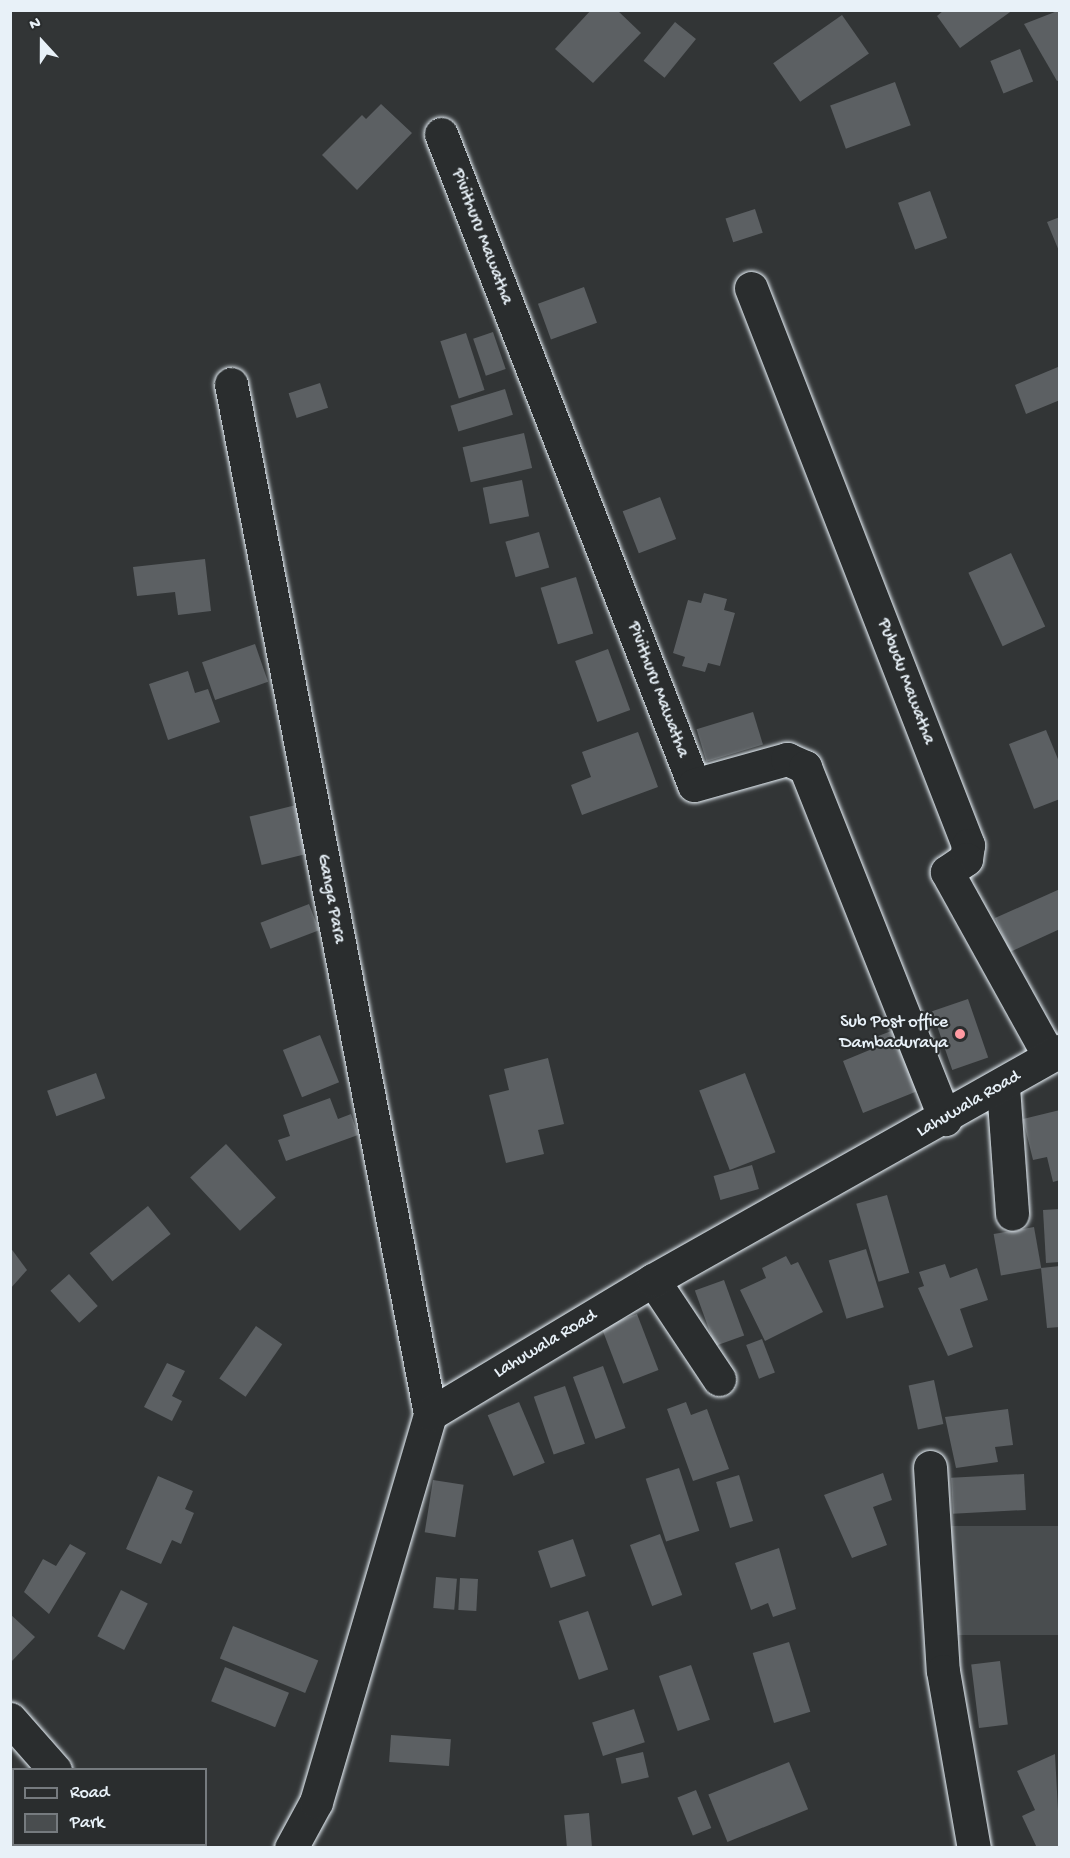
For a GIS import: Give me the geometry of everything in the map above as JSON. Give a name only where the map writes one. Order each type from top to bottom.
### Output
[{"type":"street","name":"Pivithuru Mawatha","points":[[441,134],[694,785],[787,759],[805,767],[945,1119]]},
{"type":"street","name":"Pubudu Mawatha","points":[[751,288],[968,845],[966,859],[947,872],[1054,1054]]},
{"type":"street","name":"Ganga Para","points":[[231,384],[430,1414]]},
{"type":"street","name":"Lahuwala Road","points":[[430,1414],[653,1281],[1003,1087],[1054,1054]]},
{"type":"street","points":[[1003,1087],[1012,1214]]},
{"type":"street","points":[[653,1281],[719,1379]]},
{"type":"street","points":[[291,1848],[316,1802],[430,1414]]},
{"type":"street","points":[[930,1467],[943,1671],[975,1848]]},
{"type":"street","points":[[10,1719],[53,1768]]},
{"type":"green space","points":[[950,1526],[1059,1526],[1059,1635],[950,1635]]},
{"type":"building","points":[[591,10],[617,10],[641,33],[593,83],[555,49]]},
{"type":"building","points":[[944,10],[1013,10],[960,48],[937,16]]},
{"type":"building","points":[[1060,10],[1060,80],[1057,81],[1024,24]]},
{"type":"building","points":[[842,15],[869,54],[800,102],[773,63]]},
{"type":"building","points":[[675,22],[696,39],[665,78],[644,61]]},
{"type":"building","points":[[1020,49],[1033,81],[1003,93],[990,61]]},
{"type":"building","points":[[895,82],[911,125],[846,149],[830,106]]},
{"type":"building","points":[[381,104],[412,133],[357,190],[322,155],[362,115],[366,119]]},
{"type":"building","points":[[930,191],[947,238],[915,250],[898,203]]},
{"type":"building","points":[[755,209],[763,233],[733,242],[726,219]]},
{"type":"building","points":[[1060,217],[1060,251],[1059,251],[1047,222]]},
{"type":"building","points":[[584,287],[597,323],[551,339],[538,304]]},
{"type":"building","points":[[493,332],[506,369],[486,376],[473,339]]},
{"type":"building","points":[[466,333],[485,390],[459,398],[440,341]]},
{"type":"building","points":[[1058,367],[1060,400],[1026,414],[1015,385]]},
{"type":"building","points":[[320,383],[328,408],[297,418],[289,393]]},
{"type":"building","points":[[505,389],[513,415],[458,431],[450,406]]},
{"type":"building","points":[[524,433],[532,468],[471,482],[463,447]]},
{"type":"building","points":[[522,480],[529,516],[490,524],[483,488]]},
{"type":"building","points":[[660,497],[676,539],[639,553],[623,511]]},
{"type":"building","points":[[539,532],[549,568],[516,577],[505,542]]},
{"type":"building","points":[[1011,553],[1045,626],[1003,646],[968,573]]},
{"type":"building","points":[[205,559],[211,611],[178,615],[175,592],[137,596],[133,567]]},
{"type":"building","points":[[576,577],[593,633],[558,644],[541,588]]},
{"type":"building","points":[[704,593],[727,599],[724,610],[735,613],[720,666],[708,663],[705,672],[682,666],[685,657],[673,653],[688,600],[701,603]]},
{"type":"building","points":[[255,644],[268,682],[215,700],[202,662]]},
{"type":"building","points":[[608,649],[630,710],[597,722],[575,661]]},
{"type":"building","points":[[188,671],[195,693],[208,689],[220,722],[168,740],[149,684]]},
{"type":"building","points":[[753,712],[763,745],[707,762],[697,729]]},
{"type":"building","points":[[1046,730],[1060,764],[1060,799],[1034,809],[1009,744]]},
{"type":"building","points":[[638,732],[658,787],[582,815],[571,785],[591,777],[582,752]]},
{"type":"building","points":[[300,804],[312,853],[262,865],[250,817]]},
{"type":"building","points":[[1060,889],[1060,929],[1010,952],[995,918]]},
{"type":"building","points":[[309,904],[319,930],[270,949],[260,923]]},
{"type":"building","name":"Sub Post office Dambaduraya","points":[[968,999],[988,1058],[952,1070],[932,1011]]},
{"type":"building","points":[[899,1028],[925,1088],[863,1113],[843,1061],[872,1049],[868,1040]]},
{"type":"building","points":[[320,1035],[339,1082],[302,1097],[283,1050]]},
{"type":"building","points":[[548,1058],[564,1124],[538,1130],[544,1154],[506,1163],[489,1095],[509,1090],[504,1069]]},
{"type":"building","points":[[96,1073],[105,1098],[56,1116],[47,1091]]},
{"type":"building","points":[[745,1073],[775,1152],[730,1170],[699,1091]]},
{"type":"building","points":[[330,1098],[338,1119],[351,1114],[358,1135],[286,1161],[278,1140],[290,1136],[283,1115]]},
{"type":"building","points":[[1060,1110],[1060,1180],[1053,1182],[1047,1157],[1033,1160],[1023,1119]]},
{"type":"building","points":[[226,1144],[276,1197],[240,1231],[190,1177]]},
{"type":"building","points":[[752,1165],[759,1189],[720,1200],[714,1176]]},
{"type":"building","points":[[887,1195],[909,1273],[879,1282],[856,1204]]},
{"type":"building","points":[[148,1206],[171,1234],[112,1281],[90,1253]]},
{"type":"building","points":[[1060,1209],[1060,1262],[1046,1263],[1043,1210]]},
{"type":"building","points":[[1034,1227],[1041,1268],[1001,1275],[994,1234]]},
{"type":"building","points":[[10,1247],[27,1270],[10,1289]]},
{"type":"building","points":[[866,1249],[884,1307],[847,1319],[829,1260]]},
{"type":"building","points":[[786,1256],[791,1265],[798,1262],[823,1312],[765,1341],[740,1290],[766,1278],[762,1268]]},
{"type":"building","points":[[945,1264],[950,1278],[977,1268],[988,1300],[960,1309],[973,1347],[948,1356],[918,1288],[924,1286],[919,1272]]},
{"type":"building","points":[[1060,1266],[1060,1327],[1047,1328],[1041,1268]]},
{"type":"building","points":[[69,1274],[98,1306],[79,1323],[50,1291]]},
{"type":"building","points":[[724,1280],[744,1335],[715,1346],[695,1291]]},
{"type":"building","points":[[637,1314],[659,1370],[623,1384],[602,1328]]},
{"type":"building","points":[[256,1326],[282,1344],[246,1397],[219,1378]]},
{"type":"building","points":[[762,1339],[775,1373],[759,1379],[746,1345]]},
{"type":"building","points":[[167,1363],[185,1371],[172,1396],[182,1401],[172,1421],[144,1407]]},
{"type":"building","points":[[603,1366],[626,1428],[596,1439],[573,1377]]},
{"type":"building","points":[[934,1380],[943,1424],[918,1429],[909,1385]]},
{"type":"building","points":[[565,1386],[585,1444],[554,1454],[534,1397]]},
{"type":"building","points":[[519,1402],[545,1463],[513,1476],[488,1415]]},
{"type":"building","points":[[686,1402],[691,1415],[707,1409],[729,1469],[693,1481],[667,1409]]},
{"type":"building","points":[[1008,1409],[1013,1445],[995,1447],[998,1462],[956,1468],[945,1417]]},
{"type":"building","points":[[679,1468],[699,1531],[666,1542],[646,1479]]},
{"type":"building","points":[[883,1473],[892,1500],[873,1507],[887,1545],[852,1558],[824,1495]]},
{"type":"building","points":[[1024,1474],[1026,1510],[953,1514],[951,1478]]},
{"type":"building","points":[[739,1475],[753,1521],[730,1528],[716,1482]]},
{"type":"building","points":[[158,1476],[193,1491],[185,1509],[194,1513],[181,1544],[172,1540],[161,1564],[126,1549]]},
{"type":"building","points":[[433,1480],[464,1485],[455,1537],[425,1532]]},
{"type":"building","points":[[660,1534],[682,1595],[652,1606],[630,1545]]},
{"type":"building","points":[[573,1539],[586,1576],[551,1588],[538,1551]]},
{"type":"building","points":[[70,1544],[86,1553],[49,1614],[24,1592],[43,1559],[56,1566]]},
{"type":"building","points":[[779,1548],[796,1609],[773,1617],[768,1603],[751,1610],[735,1563]]},
{"type":"building","points":[[436,1577],[457,1579],[454,1610],[433,1608]]},
{"type":"building","points":[[460,1578],[478,1579],[476,1611],[458,1610]]},
{"type":"building","points":[[121,1590],[148,1604],[124,1650],[97,1636]]},
{"type":"building","points":[[588,1611],[608,1670],[579,1680],[559,1621]]},
{"type":"building","points":[[10,1614],[35,1637],[10,1663]]},
{"type":"building","points":[[233,1626],[318,1660],[305,1693],[220,1658]]},
{"type":"building","points":[[789,1642],[810,1712],[774,1723],[753,1653]]},
{"type":"building","points":[[1000,1661],[1008,1725],[979,1728],[971,1665]]},
{"type":"building","points":[[691,1665],[710,1720],[678,1731],[659,1676]]},
{"type":"building","points":[[225,1667],[289,1693],[275,1727],[211,1701]]},
{"type":"building","points":[[634,1709],[645,1742],[603,1756],[592,1723]]},
{"type":"building","points":[[391,1735],[451,1739],[449,1766],[389,1762]]},
{"type":"building","points":[[643,1752],[649,1777],[622,1784],[616,1758]]},
{"type":"building","points":[[1055,1754],[1060,1848],[1037,1848],[1022,1816],[1035,1810],[1017,1771]]},
{"type":"building","points":[[789,1762],[808,1809],[727,1842],[708,1795]]},
{"type":"building","points":[[696,1790],[711,1828],[693,1836],[677,1797]]},
{"type":"building","points":[[589,1813],[592,1848],[567,1848],[564,1815]]},
{"type":"place","name":"Sub Post office Dambaduraya","points":[[960,1034]]}]
